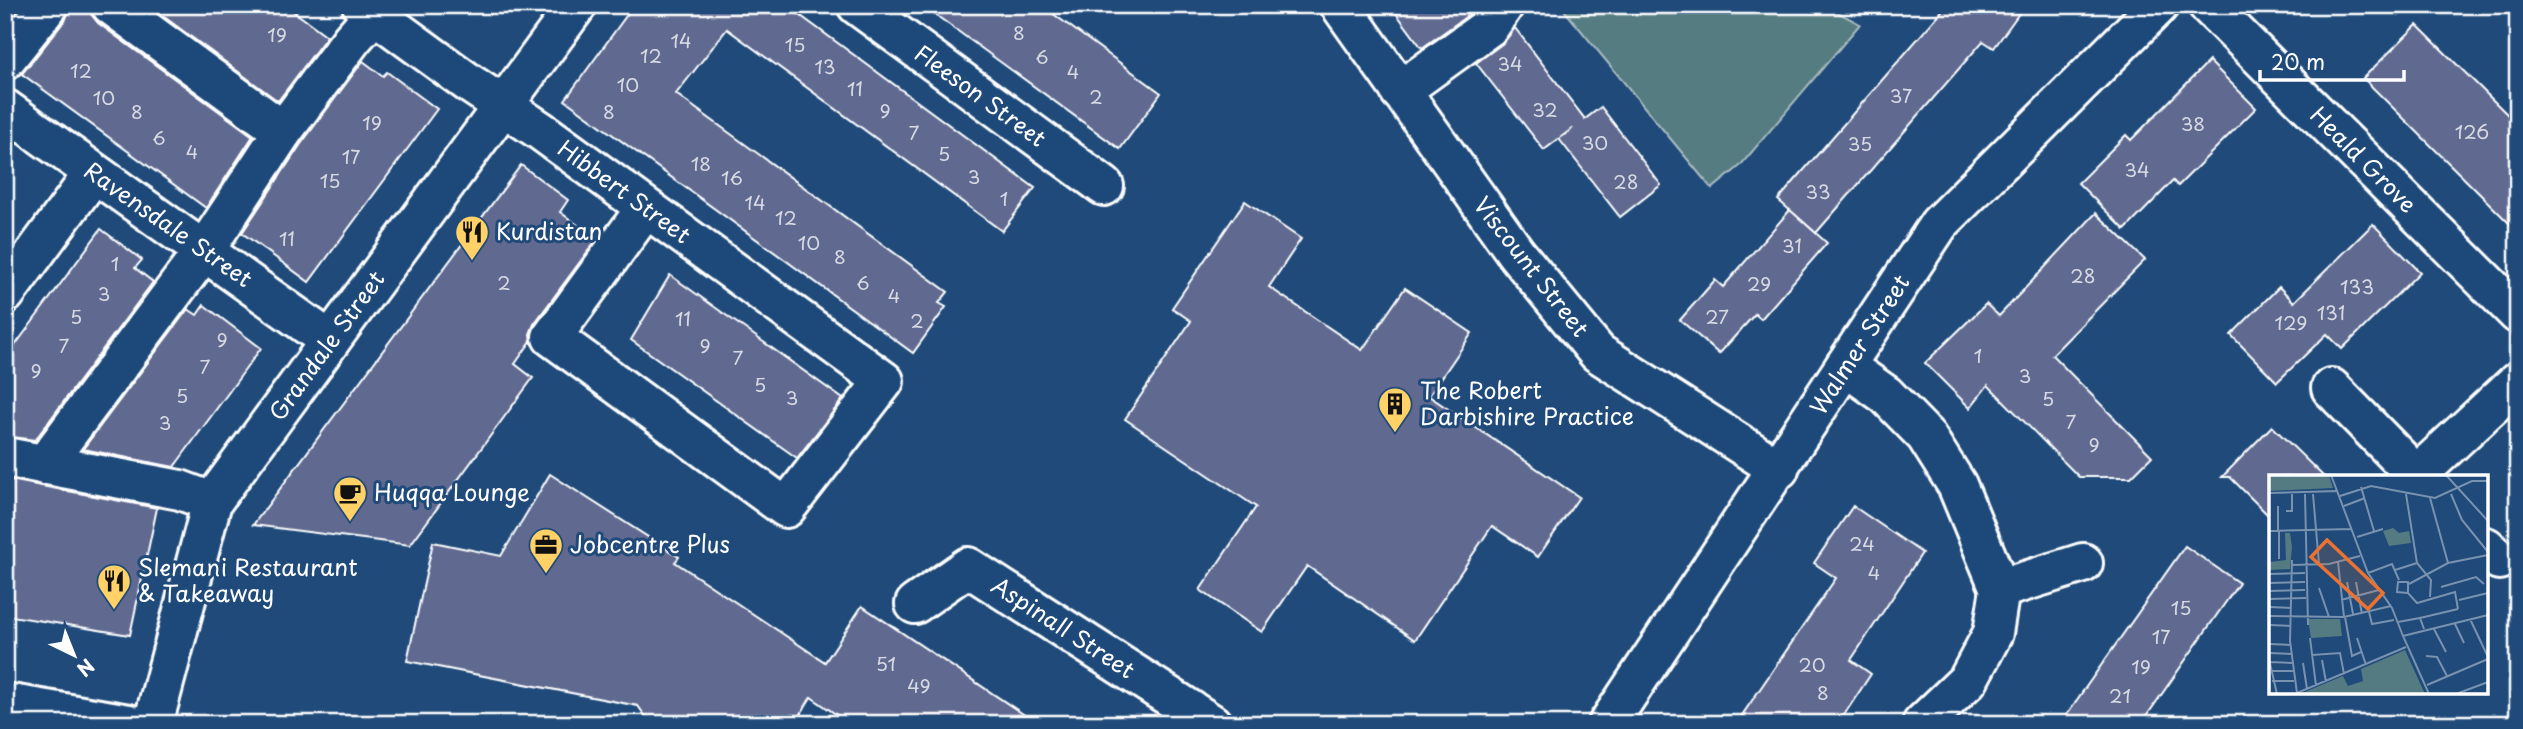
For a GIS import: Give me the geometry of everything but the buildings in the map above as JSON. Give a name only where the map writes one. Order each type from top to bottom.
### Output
[{"type":"street","points":[[5,60],[49,5]]},
{"type":"street","points":[[111,5],[283,131]]},
{"type":"street","name":"Grandale Street","points":[[153,724],[212,502],[577,5]]},
{"type":"street","name":"Fleeson Street","points":[[857,5],[1104,186]]},
{"type":"street","name":"Viscount Street","points":[[1340,5],[1516,253],[1598,353],[1779,469]]},
{"type":"street","points":[[1400,91],[1490,26],[1504,5]]},
{"type":"street","name":"Heald Grove","points":[[2208,5],[2518,314]]},
{"type":"street","points":[[44,465],[204,251],[283,131],[373,8]]},
{"type":"street","name":"Hibbert Street","points":[[373,8],[469,83],[504,105],[646,208],[884,381],[786,508],[552,337],[646,208]]},
{"type":"street","name":"Walmer Street","points":[[1608,724],[1939,224],[2147,9]]},
{"type":"street","name":"Ravensdale Street","points":[[5,110],[330,341]]},
{"type":"street","points":[[5,294],[94,173]]},
{"type":"street","points":[[1846,366],[1886,395],[1926,436],[1957,485],[2000,589],[1993,633],[1968,680],[1923,724]]},
{"type":"street","points":[[2419,475],[2518,381]]},
{"type":"street","points":[[2331,388],[2417,475]]},
{"type":"street","points":[[5,457],[180,490],[212,502]]},
{"type":"street","points":[[2000,589],[2083,563]]},
{"type":"street","name":"Aspinall Street","points":[[915,604],[968,567],[1212,724]]},
{"type":"street","points":[[5,703],[129,724]]},
{"type":"green space","points":[[1560,5],[1824,5],[1860,24],[1740,166],[1712,189]]},
{"type":"place","name":"Kurdistan","points":[[472,262]]},
{"type":"place","name":"The Robert Darbishire Practice","points":[[1395,434]]},
{"type":"place","name":"Huqqa Lounge","points":[[350,523]]},
{"type":"place","name":"Jobcentre Plus","points":[[546,575]]},
{"type":"place","name":"Slemani Restaurant & Takeaway","points":[[114,611]]}]
